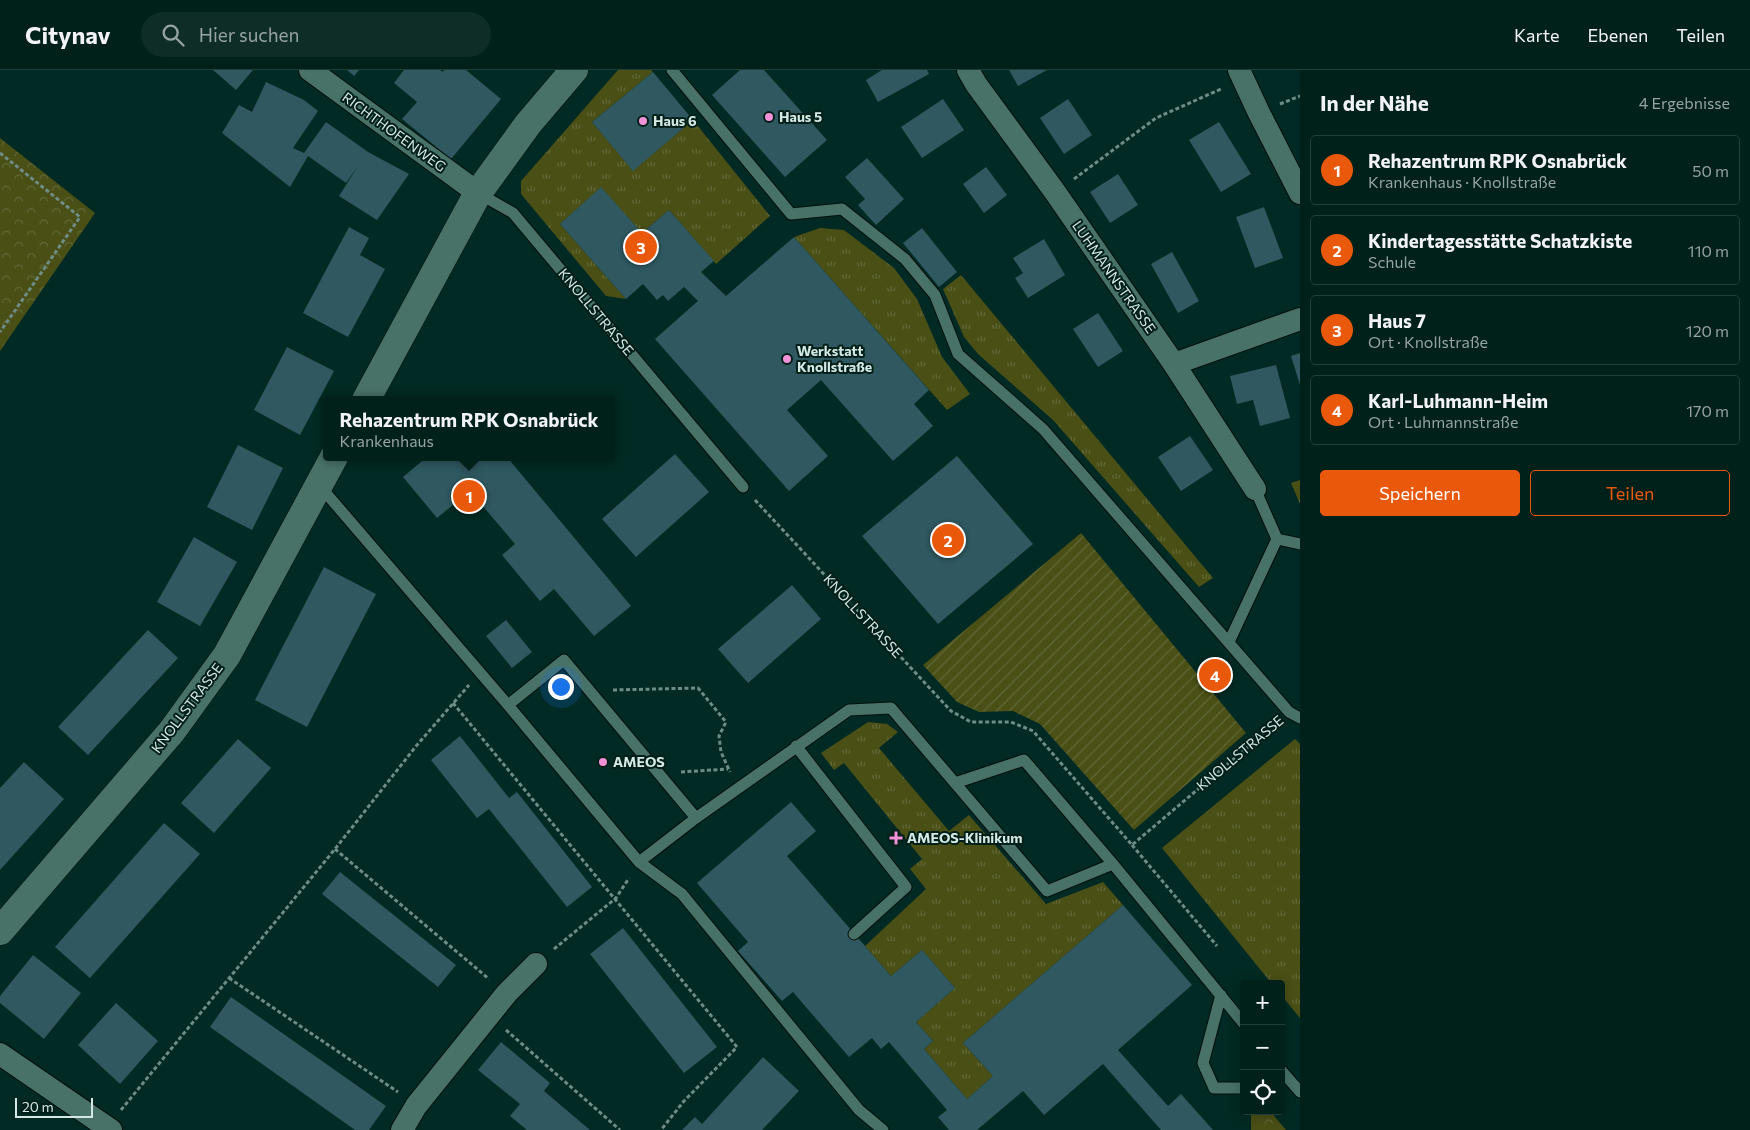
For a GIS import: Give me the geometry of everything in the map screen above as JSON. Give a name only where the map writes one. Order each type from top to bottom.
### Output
[{"type":"street","name":"RICHTHOFENWEG","points":[[310,70],[478,193]]},
{"type":"street","points":[[368,396],[478,193],[528,124],[574,70]]},
{"type":"street","name":"LUHMANNSTRASSE","points":[[968,70],[1174,364],[1255,489]]},
{"type":"street","points":[[1241,75],[1300,194]]},
{"type":"street","points":[[1174,364],[1300,319]]},
{"type":"street","name":"KNOLLSTRASSE","points":[[0,931],[172,731],[227,655],[332,461]]},
{"type":"street","points":[[402,1130],[416,1106],[507,993],[536,964]]},
{"type":"street","points":[[0,1054],[108,1129]]},
{"type":"lane","name":"KNOLLSTRASSE","points":[[672,70],[791,214],[842,209],[905,259],[935,295],[958,354],[1043,428],[1289,712],[1300,718]]},
{"type":"lane","name":"KNOLLSTRASSE","points":[[478,193],[513,213],[743,487]]},
{"type":"lane","points":[[319,485],[639,862],[682,894],[859,1110],[883,1130]]},
{"type":"lane","points":[[1230,642],[1277,539],[1255,489]]},
{"type":"lane","points":[[1277,539],[1300,544]]},
{"type":"lane","points":[[508,706],[564,660],[696,818]]},
{"type":"lane","points":[[639,862],[740,786],[849,710],[891,708],[1048,891],[1113,864]]},
{"type":"lane","points":[[796,746],[906,887],[854,934]]},
{"type":"lane","points":[[955,783],[1024,760],[1113,864],[1240,1019]]},
{"type":"lane","points":[[1221,995],[1203,1062],[1214,1088],[1240,1088]]},
{"type":"lane","points":[[1285,1075],[1300,1092]]},
{"type":"path","points":[[1055,192],[1156,118],[1241,75]]},
{"type":"path","points":[[0,153],[80,217],[0,332]]},
{"type":"path","name":"KNOLLSTRASSE","points":[[743,487],[950,711],[971,722],[1010,722],[1034,731],[1132,846],[1289,712]]},
{"type":"path","points":[[590,690],[698,688],[726,722],[719,736],[720,752],[728,769],[740,786]]},
{"type":"path","points":[[108,1129],[417,745],[454,703],[616,898],[737,1048],[684,1101],[661,1130]]},
{"type":"path","points":[[660,774],[728,769]]},
{"type":"path","points":[[1132,846],[1217,946]]},
{"type":"path","points":[[335,849],[507,993]]},
{"type":"path","points":[[536,964],[616,898],[639,862]]},
{"type":"path","points":[[229,978],[391,1087],[416,1106]]},
{"type":"path","points":[[490,1015],[620,1130]]},
{"type":"green space","points":[[618,70],[651,70],[653,72],[592,122],[633,170],[693,120],[770,216],[716,264],[669,210],[642,233],[601,188],[560,224],[626,299],[606,296],[521,194],[521,181]]},
{"type":"green space","points":[[0,138],[95,213],[0,351]]},
{"type":"green space","points":[[820,228],[844,230],[894,268],[917,299],[942,357],[970,394],[947,410],[794,237]]},
{"type":"green space","points":[[961,275],[1213,578],[1199,587],[1053,420],[978,354],[964,337],[943,289]]},
{"type":"green space","points":[[1300,480],[1300,504],[1291,483]]},
{"type":"green space","points":[[1081,533],[1246,733],[1134,830],[1040,724],[1013,711],[979,712],[957,702],[923,665]]},
{"type":"green space","points":[[868,722],[887,724],[898,732],[879,748],[949,831],[969,815],[1046,904],[1103,882],[1123,905],[963,1043],[993,1076],[967,1099],[924,1049],[933,1041],[916,1022],[955,988],[922,950],[891,976],[865,946],[926,889],[910,869],[922,859],[844,763],[834,770],[821,753]]},
{"type":"green space","points":[[1295,739],[1300,744],[1300,1018],[1285,1000],[1285,980],[1269,980],[1162,848]]},
{"type":"green space","points":[[1251,1115],[1273,1115],[1286,1130],[1251,1130]]},
{"type":"building","points":[[213,70],[253,70],[236,90]]},
{"type":"building","points":[[347,70],[359,70],[354,76]]},
{"type":"building","points":[[404,70],[440,70],[443,72],[444,70],[466,70],[501,99],[451,159],[402,119],[417,102],[394,83]]},
{"type":"building","name":"Haus 5","points":[[740,70],[764,70],[827,140],[785,177],[712,95]]},
{"type":"building","points":[[882,70],[927,70],[929,74],[878,102],[866,80]]},
{"type":"building","points":[[1009,70],[1047,70],[1018,86]]},
{"type":"building","name":"Haus 6","points":[[653,72],[693,120],[633,171],[592,122]]},
{"type":"building","points":[[266,82],[304,100],[318,111],[293,148],[304,153],[326,122],[368,152],[409,174],[377,220],[339,196],[358,166],[346,183],[308,156],[290,187],[222,133],[239,105],[252,112]]},
{"type":"building","points":[[943,99],[964,130],[922,158],[901,127]]},
{"type":"building","points":[[1068,99],[1092,135],[1064,154],[1040,118]]},
{"type":"building","points":[[1219,122],[1251,174],[1221,192],[1189,140]]},
{"type":"building","points":[[867,158],[904,199],[876,225],[858,205],[865,199],[845,177]]},
{"type":"building","points":[[986,167],[1007,195],[984,213],[963,184]]},
{"type":"building","points":[[1118,174],[1138,205],[1110,223],[1090,192]]},
{"type":"building","name":"Werkstatt Knollstraße","points":[[601,187],[642,233],[669,210],[714,261],[701,272],[726,296],[794,237],[929,390],[914,404],[933,426],[893,461],[821,380],[787,410],[828,456],[789,491],[655,339],[698,301],[684,287],[668,301],[663,295],[657,300],[643,284],[626,299],[560,224]]},
{"type":"building","points":[[1264,207],[1283,258],[1255,268],[1236,217]]},
{"type":"building","points":[[349,227],[369,238],[360,255],[385,269],[348,337],[303,313]]},
{"type":"building","points":[[922,228],[957,272],[939,287],[903,243]]},
{"type":"building","points":[[1044,239],[1065,275],[1028,298],[1015,278],[1023,273],[1013,258]]},
{"type":"building","points":[[1172,252],[1199,301],[1178,313],[1151,264]]},
{"type":"building","points":[[1098,313],[1123,351],[1098,367],[1073,329]]},
{"type":"building","points":[[287,347],[334,371],[300,435],[254,410]]},
{"type":"building","points":[[1300,353],[1300,385],[1291,356]]},
{"type":"building","points":[[1276,365],[1290,418],[1260,426],[1253,400],[1237,404],[1230,376]]},
{"type":"building","points":[[1190,436],[1213,470],[1181,491],[1158,457]]},
{"type":"building","points":[[238,445],[283,468],[252,530],[207,507]]},
{"type":"building","points":[[675,454],[709,492],[636,557],[602,519]]},
{"type":"building","points":[[957,456],[1033,544],[938,624],[862,536]]},
{"type":"building","points":[[422,461],[510,461],[631,606],[594,636],[554,589],[540,601],[502,555],[515,544],[470,491],[437,518],[403,477]]},
{"type":"building","points":[[194,537],[237,562],[200,626],[157,602]]},
{"type":"building","points":[[324,567],[376,594],[307,727],[255,700]]},
{"type":"building","points":[[792,585],[821,619],[748,683],[718,649]]},
{"type":"building","points":[[506,620],[532,652],[512,668],[486,636]]},
{"type":"building","points":[[148,630],[178,658],[88,755],[58,727]]},
{"type":"building","points":[[460,736],[509,798],[517,792],[592,887],[567,907],[489,809],[477,818],[431,760]]},
{"type":"building","points":[[238,739],[271,768],[214,833],[181,803]]},
{"type":"building","points":[[24,762],[64,799],[0,870],[0,788]]},
{"type":"building","points":[[791,802],[816,831],[787,856],[891,976],[922,950],[955,988],[916,1022],[933,1041],[924,1049],[967,1099],[993,1076],[963,1043],[1123,905],[1192,985],[1118,1050],[1168,1106],[1181,1094],[1213,1130],[1161,1130],[1103,1064],[1044,1115],[1023,1091],[977,1130],[949,1130],[938,1117],[947,1110],[889,1042],[881,1049],[872,1038],[849,1057],[793,992],[782,1001],[738,951],[748,942],[697,883]]},
{"type":"building","points":[[164,823],[200,854],[90,978],[55,947]]},
{"type":"building","points":[[340,872],[456,965],[438,987],[322,894]]},
{"type":"building","points":[[623,928],[717,1047],[684,1073],[590,954]]},
{"type":"building","points":[[33,955],[81,993],[44,1039],[0,1003],[0,996]]},
{"type":"building","points":[[231,997],[386,1106],[369,1130],[355,1130],[210,1027]]},
{"type":"building","points":[[116,1003],[158,1041],[120,1084],[78,1045]]},
{"type":"building","points":[[501,1042],[550,1083],[544,1091],[590,1130],[527,1130],[510,1116],[520,1104],[478,1070]]},
{"type":"building","points":[[763,1057],[799,1091],[762,1130],[682,1130],[695,1117],[702,1124]]},
{"type":"place","name":"Haus 5","points":[[769,117]]},
{"type":"place","name":"Haus 6","points":[[643,121]]},
{"type":"place","name":"Haus 7","points":[[641,247]]},
{"type":"place","name":"Werkstatt Knollstraße","points":[[787,359]]},
{"type":"place","name":"Rehazentrum RPK Osnabrück","points":[[469,496]]},
{"type":"place","name":"Kindertagesstätte Schatzkiste","points":[[948,540]]},
{"type":"place","name":"Karl-Luhmann-Heim","points":[[1215,675]]},
{"type":"place","name":"AMEOS","points":[[603,762]]},
{"type":"place","name":"AMEOS-Klinikum","points":[[896,838]]}]
